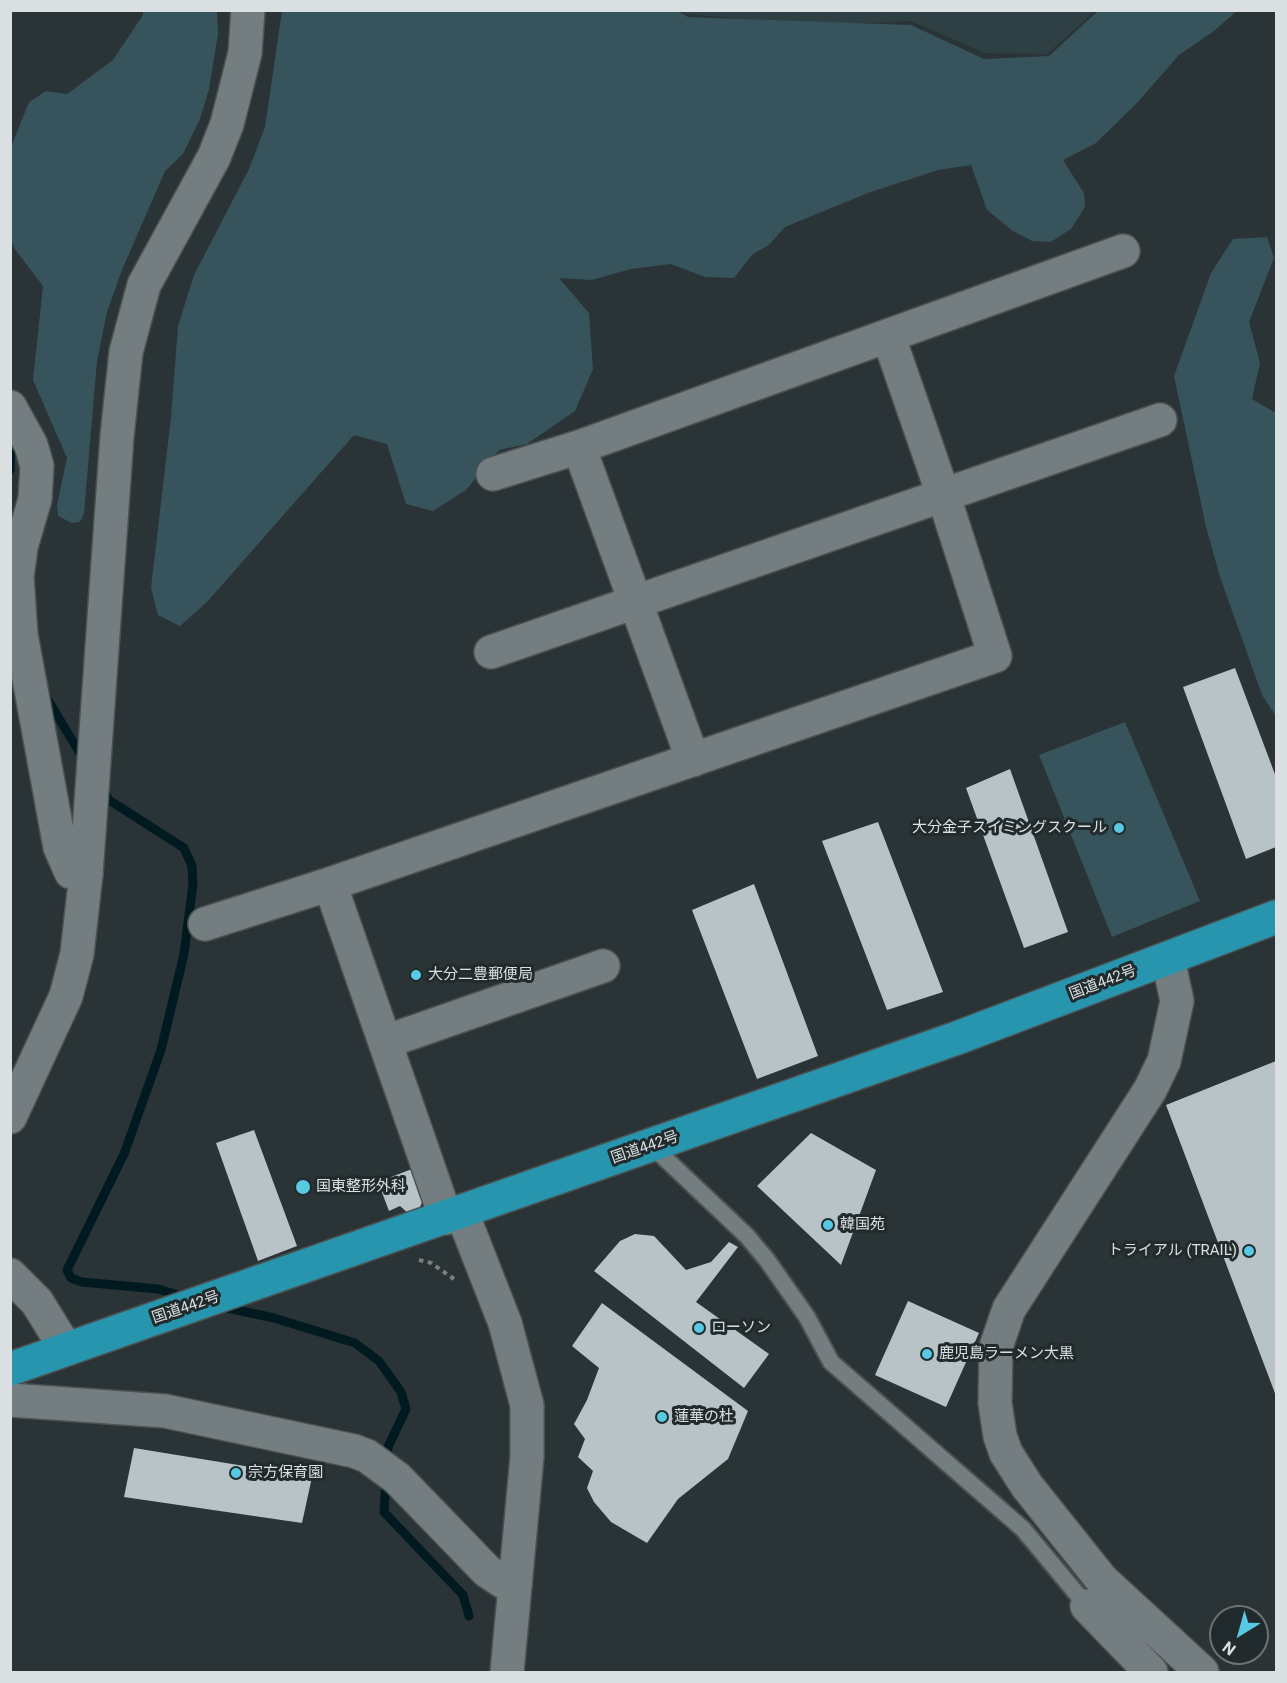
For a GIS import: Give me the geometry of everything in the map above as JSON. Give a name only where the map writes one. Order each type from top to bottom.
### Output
[{"type":"highway","name":"国道442号","points":[[10,1369],[957,1038],[1276,917]]},
{"type":"street","points":[[10,1117],[66,996],[78,954],[87,874],[117,436],[126,352],[144,285],[214,157],[227,124],[245,53],[248,10]]},
{"type":"street","points":[[493,474],[579,447],[889,338],[1124,251]]},
{"type":"street","points":[[205,924],[330,884],[995,656],[944,496],[889,338]]},
{"type":"street","points":[[10,407],[32,445],[37,466],[35,499],[21,547],[16,577],[21,634],[60,847],[71,872],[87,874]]},
{"type":"street","points":[[491,652],[1160,420]]},
{"type":"street","points":[[579,447],[693,760]]},
{"type":"street","points":[[330,884],[385,1042],[454,1215],[505,1323],[527,1406],[527,1457],[507,1672]]},
{"type":"street","points":[[1168,959],[1177,1000],[1164,1061],[1150,1090],[1009,1309],[996,1347],[994,1403],[1000,1436],[1006,1453],[1027,1486],[1102,1580],[1202,1672]]},
{"type":"street","points":[[385,1042],[603,966]]},
{"type":"street","points":[[10,1275],[37,1302],[66,1349]]},
{"type":"street","points":[[10,1400],[165,1411],[354,1451],[367,1456],[397,1478],[487,1571],[502,1581],[515,1583]]},
{"type":"street","points":[[1087,1606],[1151,1672]]},
{"type":"lane","points":[[652,1146],[747,1236],[767,1260],[807,1317],[831,1362],[1023,1529],[1087,1606]]},
{"type":"shaded area","points":[[676,10],[688,17],[911,25],[984,59],[1049,56],[1098,11],[1237,11],[1214,31],[1179,55],[1138,102],[1096,143],[1063,160],[1084,193],[1085,207],[1071,229],[1051,242],[1032,241],[1013,231],[987,210],[971,165],[938,170],[868,193],[785,227],[769,245],[753,254],[734,278],[705,277],[671,264],[631,269],[592,280],[559,278],[589,313],[593,369],[575,411],[527,444],[499,450],[466,490],[433,511],[406,504],[387,444],[354,435],[207,602],[180,626],[158,615],[151,588],[171,417],[178,326],[194,275],[249,169],[265,127],[282,11]]},
{"type":"shaded area","points":[[143,11],[217,11],[218,34],[209,89],[200,119],[183,154],[165,171],[122,270],[107,312],[97,361],[84,513],[80,522],[72,523],[58,516],[57,505],[67,458],[33,380],[43,286],[14,248],[11,240],[11,147],[29,102],[46,91],[67,94],[113,60],[143,15]]},
{"type":"shaded area","points":[[680,11],[1095,11],[1047,54],[985,53],[911,21],[819,25],[686,14]]},
{"type":"shaded area","points":[[1267,237],[1274,258],[1249,322],[1260,363],[1252,399],[1276,413],[1276,716],[1262,695],[1220,577],[1206,527],[1174,376],[1211,273],[1233,239]]},
{"type":"shaded area","name":"大分金子スイミングスクール","points":[[1125,722],[1200,901],[1112,937],[1039,755]]},
{"type":"building","points":[[1235,668],[1276,777],[1276,847],[1246,859],[1183,687]]},
{"type":"building","points":[[1010,769],[1068,932],[1024,948],[966,788]]},
{"type":"building","points":[[878,822],[943,992],[887,1010],[822,841]]},
{"type":"building","points":[[754,884],[818,1056],[757,1079],[692,910]]},
{"type":"building","name":"トライアル (TRAIL)","points":[[1276,1061],[1276,1396],[1166,1105]]},
{"type":"building","name":"国東整形外科","points":[[254,1130],[297,1246],[258,1261],[216,1143]]},
{"type":"building","name":"韓国苑","points":[[811,1133],[876,1170],[841,1265],[757,1186]]},
{"type":"building","points":[[412,1169],[423,1200],[420,1207],[416,1213],[409,1214],[400,1206],[389,1211],[378,1182]]},
{"type":"building","name":"ローソン","points":[[635,1234],[654,1236],[686,1270],[711,1262],[729,1242],[738,1247],[696,1302],[769,1354],[744,1388],[594,1271],[620,1241]]},
{"type":"building","name":"鹿児島ラーメン大黒","points":[[908,1301],[979,1333],[946,1407],[875,1375]]},
{"type":"building","name":"蓮華の杜","points":[[602,1303],[748,1411],[728,1459],[678,1499],[647,1543],[611,1522],[594,1502],[587,1488],[593,1471],[578,1457],[585,1439],[574,1424],[587,1400],[599,1368],[572,1346]]},
{"type":"building","name":"宗方保育園","points":[[134,1448],[312,1477],[302,1523],[124,1497]]},
{"type":"waterway","points":[[10,470],[11,434]]},
{"type":"waterway","points":[[45,695],[84,760]]},
{"type":"waterway","points":[[103,790],[109,800],[184,848],[192,866],[193,884],[184,954],[161,1050],[124,1154],[67,1270],[71,1278],[82,1282],[158,1289],[185,1297]]},
{"type":"waterway","points":[[218,1306],[274,1318],[355,1343],[379,1361],[401,1392],[406,1409],[388,1447],[387,1460]]},
{"type":"waterway","points":[[386,1480],[384,1512],[463,1595],[469,1616]]},
{"type":"place","name":"大分金子スイミングスクール","points":[[1119,828]]},
{"type":"place","name":"大分二豊郵便局","points":[[416,975]]},
{"type":"place","name":"国東整形外科","points":[[303,1187]]},
{"type":"place","name":"韓国苑","points":[[828,1225]]},
{"type":"place","name":"トライアル (TRAIL)","points":[[1249,1251]]},
{"type":"place","name":"ローソン","points":[[699,1328]]},
{"type":"place","name":"鹿児島ラーメン大黒","points":[[927,1354]]},
{"type":"place","name":"蓮華の杜","points":[[662,1417]]},
{"type":"place","name":"宗方保育園","points":[[236,1473]]}]
